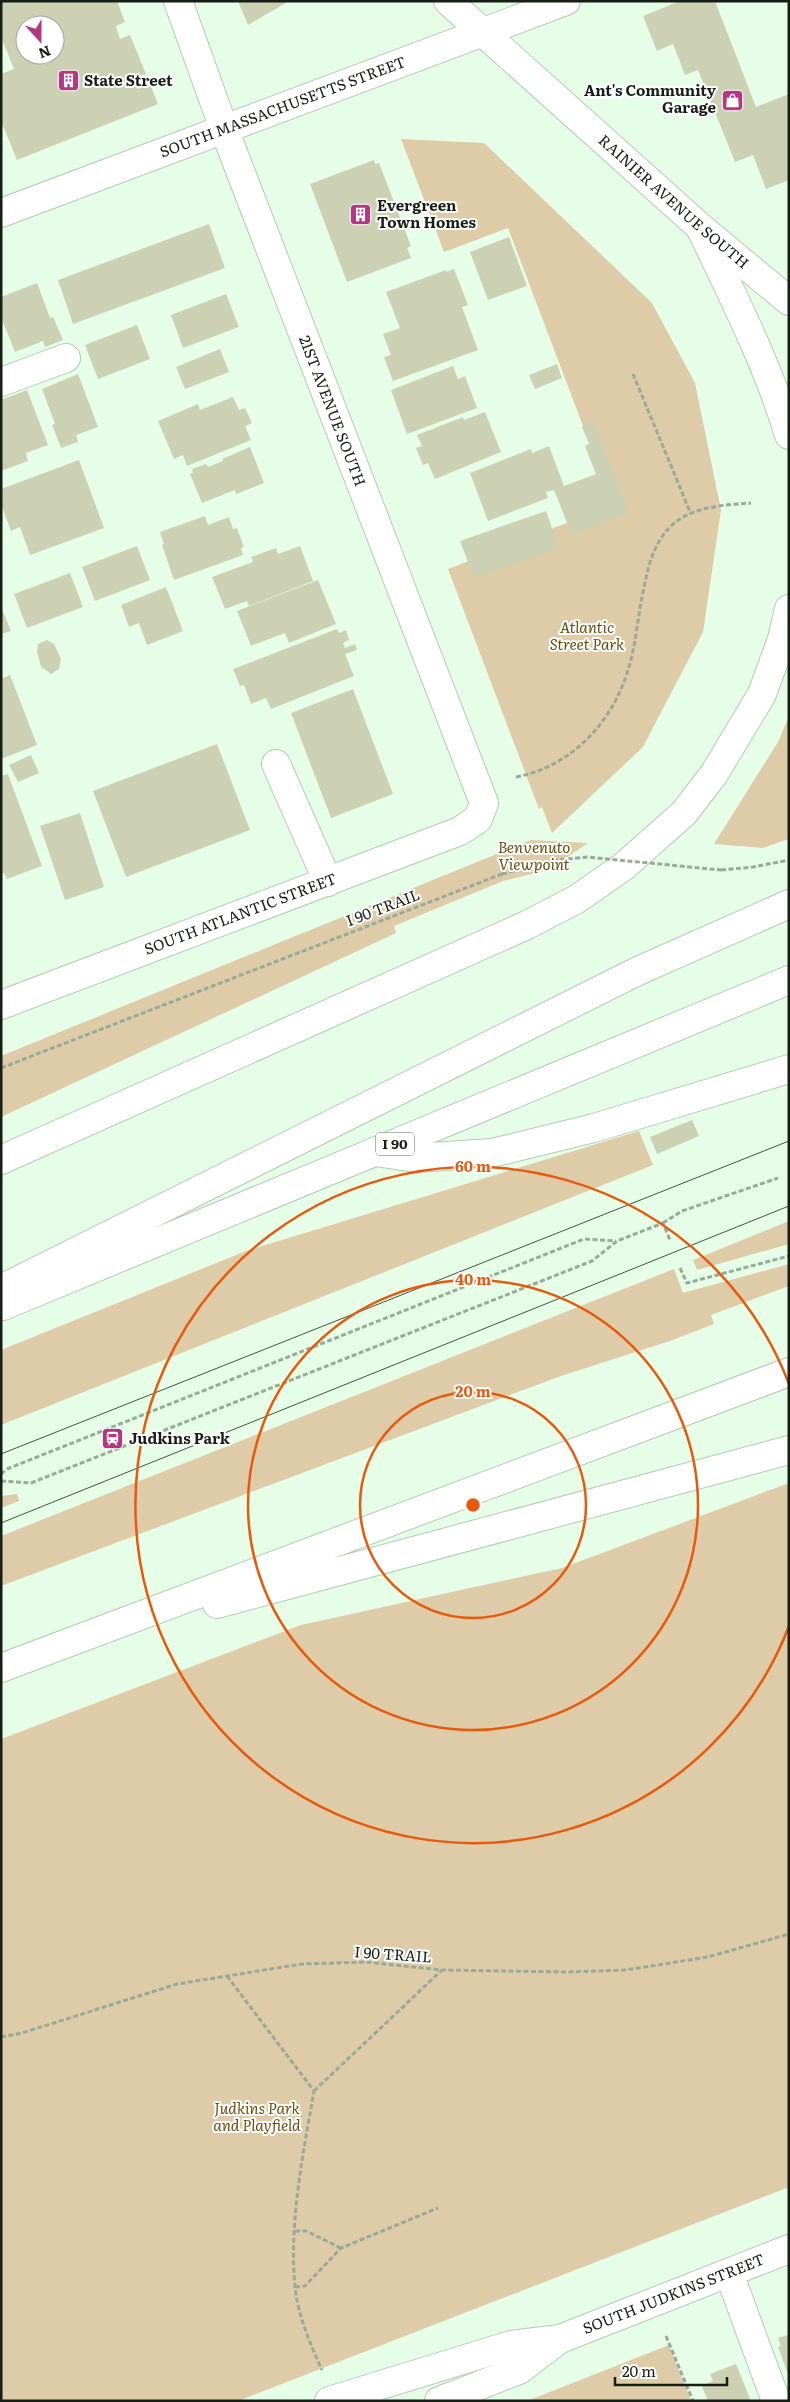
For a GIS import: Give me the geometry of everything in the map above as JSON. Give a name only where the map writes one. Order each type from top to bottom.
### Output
[{"type":"main road","name":"21ST AVENUE SOUTH","points":[[178,1],[224,129],[484,803],[478,819]]},
{"type":"main road","name":"RAINIER AVENUE SOUTH","points":[[448,1],[700,227],[789,301]]},
{"type":"main road","name":"SOUTH MASSACHUSETTS STREET","points":[[1,213],[566,1]]},
{"type":"main road","points":[[700,227],[751,335],[779,402],[789,435]]},
{"type":"main road","points":[[4,374],[66,358]]},
{"type":"main road","points":[[1,1160],[527,925],[577,899],[623,867],[684,813],[714,774],[762,694],[782,639],[789,609]]},
{"type":"main road","points":[[276,764],[328,882]]},
{"type":"main road","name":"SOUTH ATLANTIC STREET","points":[[1,1005],[460,831],[478,819]]},
{"type":"main road","points":[[1,1288],[638,971],[789,904]]},
{"type":"main road","name":"I 90","points":[[1,1306],[789,980]]},
{"type":"main road","points":[[375,1152],[416,1158],[492,1153],[594,1128],[789,1069]]},
{"type":"main road","points":[[1,1668],[789,1372]]},
{"type":"main road","points":[[66,1645],[789,1450]]},
{"type":"main road","name":"SOUTH JUDKINS STREET","points":[[327,2388],[511,2344],[560,2339],[789,2249]]},
{"type":"main road","points":[[729,2273],[776,2401]]},
{"type":"main road","name":"SOUTH JUDKINS STREET","points":[[439,2401],[519,2370],[560,2339]]},
{"type":"path","points":[[633,374],[691,514]]},
{"type":"path","points":[[516,777],[551,765],[574,751],[594,733],[614,705],[628,672],[649,561],[658,542],[673,525],[691,514],[713,506],[751,503]]},
{"type":"path","name":"I 90 TRAIL","points":[[1,1068],[502,874],[557,860],[588,857],[721,870],[753,868],[789,860]]},
{"type":"path","points":[[1,1480],[31,1483],[592,1261],[617,1241],[663,1223],[682,1211],[778,1178]]},
{"type":"path","points":[[663,1223],[670,1240]]},
{"type":"path","points":[[1,1474],[6,1468],[584,1239],[617,1241]]},
{"type":"path","points":[[680,1268],[687,1283],[789,1256]]},
{"type":"path","name":"I 90 TRAIL","points":[[1,2037],[177,1984],[302,1964],[366,1962],[442,1970],[568,1972],[626,1970],[708,1957],[789,1934]]},
{"type":"path","points":[[327,2388],[310,2343],[295,2287],[296,2190],[314,2091],[442,1970]]},
{"type":"path","points":[[227,1976],[314,2091]]},
{"type":"path","points":[[295,2287],[305,2286],[341,2248],[438,2208]]},
{"type":"path","points":[[296,2231],[306,2231],[341,2248]]},
{"type":"path","points":[[666,2336],[693,2401]]},
{"type":"green space","name":"Atlantic Street Park","points":[[401,139],[484,143],[652,303],[695,383],[721,510],[703,632],[643,747],[552,833],[542,807],[539,809],[448,569],[613,505],[508,228],[444,252]]},
{"type":"green space","points":[[789,716],[789,839],[763,848],[714,844],[778,742]]},
{"type":"green space","name":"Benvenuto Viewpoint","points":[[531,840],[588,843],[548,870],[503,881],[394,926],[396,933],[1,1117],[1,1056]]},
{"type":"green space","points":[[639,1131],[653,1165],[1,1425],[1,1350],[246,1251]]},
{"type":"green space","points":[[789,1221],[789,1244],[697,1270],[693,1260]]},
{"type":"green space","points":[[789,1264],[789,1286],[711,1315],[714,1324],[670,1341],[558,1377],[1,1586],[1,1536],[674,1269],[683,1293]]},
{"type":"green space","name":"Judkins Park and Playfield","points":[[789,1483],[789,2187],[238,2401],[1,2401],[1,1739],[301,1625],[562,1568]]},
{"type":"green space","points":[[17,1494],[19,1501],[1,1508],[1,1496]]},
{"type":"green space","points":[[669,2345],[691,2401],[527,2401]]},
{"type":"building","name":"State Street","points":[[1,1],[117,1],[125,22],[116,26],[120,39],[130,35],[146,74],[134,78],[138,89],[150,84],[158,104],[17,160],[1,121],[1,74],[14,69],[1,37]]},
{"type":"building","points":[[238,1],[289,1],[248,25]]},
{"type":"building","name":"Ant's Community Garage","points":[[680,1],[715,1],[756,107],[789,94],[789,180],[766,189],[753,155],[735,162],[698,70],[685,75],[673,44],[657,51],[643,16]]},
{"type":"building","name":"Evergreen Town Homes","points":[[374,160],[375,164],[379,163],[411,246],[407,248],[411,258],[347,282],[310,184]]},
{"type":"building","points":[[209,224],[225,268],[73,324],[58,280]]},
{"type":"building","points":[[509,237],[527,286],[488,300],[470,252]]},
{"type":"building","points":[[454,269],[468,305],[462,307],[478,350],[393,381],[384,357],[391,355],[383,334],[400,328],[386,292],[446,270],[446,272]]},
{"type":"building","points":[[37,283],[50,318],[53,317],[63,340],[45,347],[43,341],[15,352],[1,317],[1,297]]},
{"type":"building","points":[[226,294],[239,327],[183,348],[171,315]]},
{"type":"building","points":[[137,325],[150,359],[98,379],[85,345]]},
{"type":"building","points":[[220,349],[229,372],[185,389],[176,367]]},
{"type":"building","points":[[557,364],[562,378],[535,389],[529,375]]},
{"type":"building","points":[[453,366],[458,379],[465,376],[477,408],[407,434],[391,390]]},
{"type":"building","points":[[78,374],[98,427],[76,435],[78,442],[61,448],[52,425],[55,424],[42,389]]},
{"type":"building","points":[[27,390],[48,445],[26,453],[28,461],[1,471],[1,400]]},
{"type":"building","points":[[233,397],[239,410],[245,408],[252,423],[245,426],[251,440],[187,466],[183,455],[174,459],[158,421],[198,404],[200,410]]},
{"type":"building","points":[[485,412],[501,452],[435,479],[428,463],[423,465],[416,448],[422,446],[417,435],[463,417],[464,420]]},
{"type":"building","points":[[594,422],[629,513],[572,535],[554,490],[546,492],[548,498],[488,521],[470,473],[531,449],[532,453],[549,446],[564,486],[596,474],[585,446],[589,444],[582,427]]},
{"type":"building","points":[[250,447],[264,483],[236,494],[235,490],[202,503],[190,474],[193,473],[192,469],[206,464],[208,467]]},
{"type":"building","points":[[79,460],[104,528],[30,555],[20,527],[11,531],[1,504],[1,489]]},
{"type":"building","points":[[546,511],[559,548],[474,578],[460,541]]},
{"type":"building","points":[[205,516],[208,525],[229,517],[233,529],[237,528],[244,547],[241,548],[243,555],[174,580],[162,545],[164,544],[160,532]]},
{"type":"building","points":[[137,546],[150,580],[95,601],[82,567]]},
{"type":"building","points":[[300,546],[313,581],[249,606],[247,601],[225,609],[212,577],[253,562],[251,557],[276,548],[278,554]]},
{"type":"building","points":[[70,573],[83,607],[27,628],[14,594]]},
{"type":"building","points":[[318,580],[336,624],[289,643],[285,633],[251,646],[237,611]]},
{"type":"building","points":[[166,587],[183,631],[147,645],[139,623],[129,627],[121,605]]},
{"type":"building","points":[[1,607],[11,631],[1,634]]},
{"type":"building","points":[[337,629],[339,633],[346,630],[349,640],[343,643],[345,648],[355,644],[357,650],[345,654],[354,676],[271,709],[266,698],[251,704],[244,685],[240,686],[233,669]]},
{"type":"building","points":[[47,640],[54,644],[61,659],[59,669],[51,674],[41,667],[37,652],[38,644]]},
{"type":"building","points":[[10,675],[37,745],[1,759],[1,679]]},
{"type":"building","points":[[353,689],[393,794],[331,818],[291,713]]},
{"type":"building","points":[[217,744],[250,830],[126,877],[93,791]]},
{"type":"building","points":[[31,755],[39,773],[18,782],[9,765]]},
{"type":"building","points":[[8,774],[42,866],[7,879],[4,873],[1,874],[1,776]]},
{"type":"building","points":[[80,813],[104,887],[65,900],[40,826]]},
{"type":"building","points":[[692,1120],[699,1136],[657,1154],[650,1137]]},
{"type":"building","points":[[788,2335],[789,2377],[778,2347],[781,2346],[778,2338]]},
{"type":"building","points":[[736,2364],[751,2401],[708,2401],[702,2386],[713,2381],[710,2374]]},
{"type":"tram line","points":[[1,1454],[789,1141]]},
{"type":"tram line","points":[[1,1523],[789,1206]]},
{"type":"place","name":"State Street","points":[[68,81]]},
{"type":"place","name":"Ant's Community Garage","points":[[732,100]]},
{"type":"place","name":"Evergreen Town Homes","points":[[361,215]]},
{"type":"place","name":"Judkins Park","points":[[113,1439]]}]
